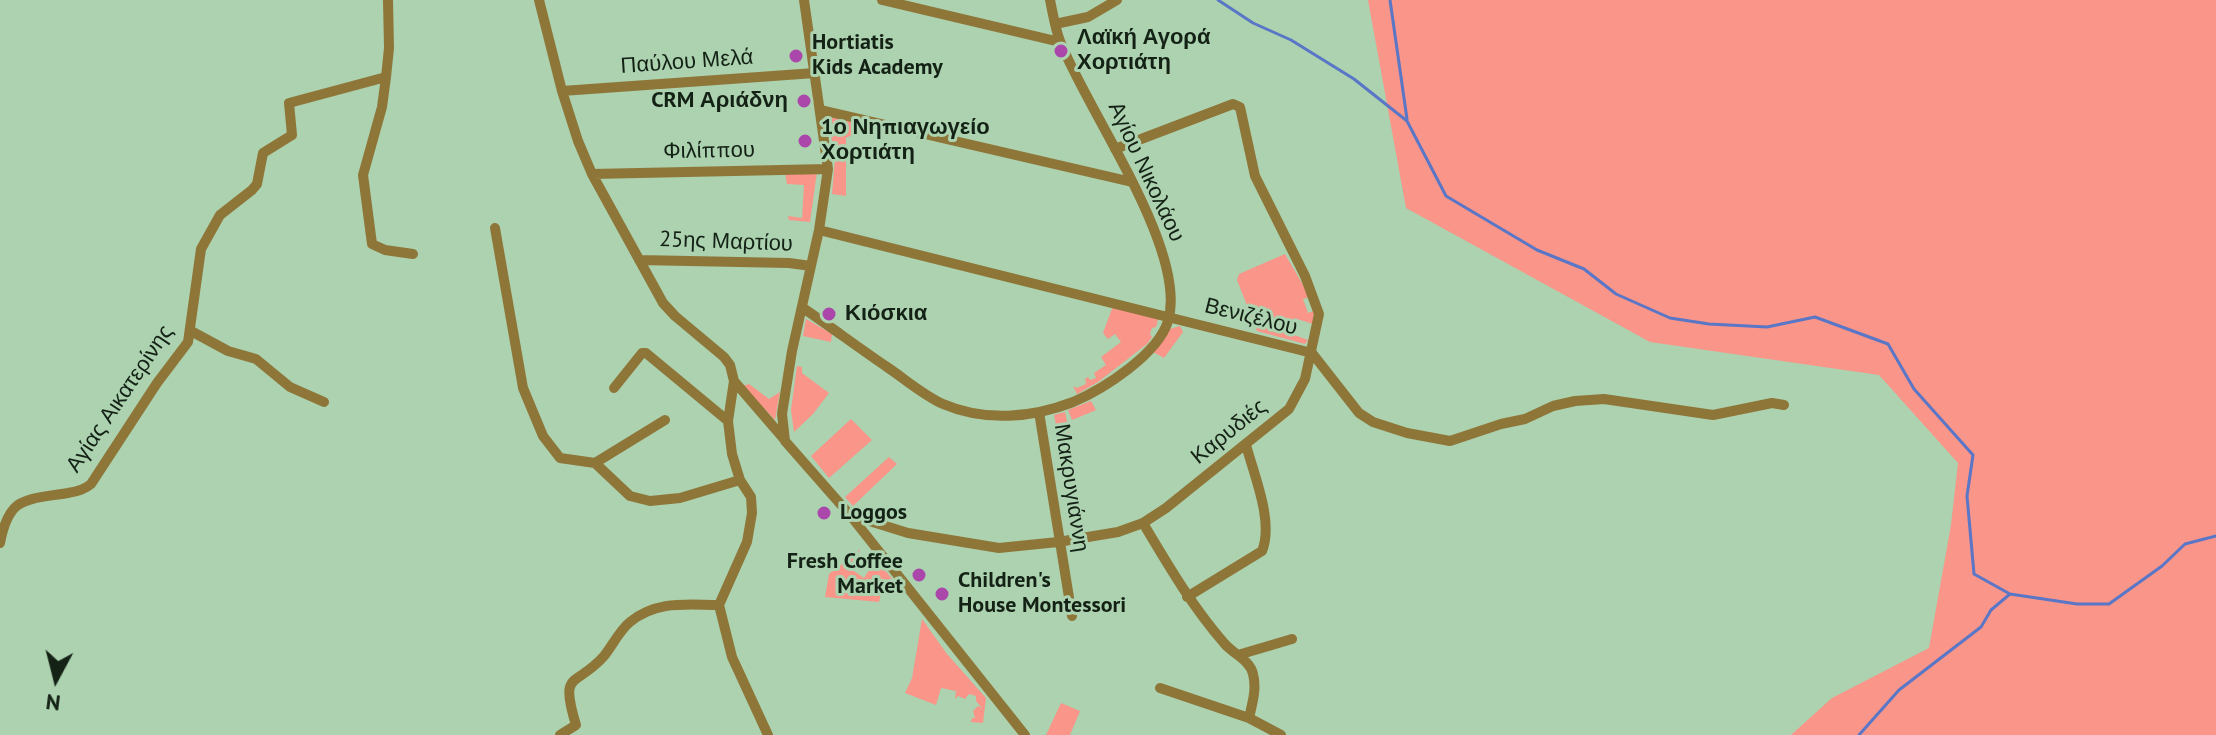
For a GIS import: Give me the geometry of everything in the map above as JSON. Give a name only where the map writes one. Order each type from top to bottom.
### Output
[{"type":"street","points":[[388,0],[382,107],[363,175],[372,244],[385,250],[413,254]]},
{"type":"street","points":[[539,0],[562,91],[592,174],[663,303],[730,365],[734,381],[728,421],[732,454],[740,480],[751,497],[752,513],[747,542],[719,605],[732,657],[768,735]]},
{"type":"street","points":[[785,441],[782,414],[792,351],[819,230],[828,169],[804,0]]},
{"type":"street","points":[[882,0],[1060,42]]},
{"type":"street","name":"Αγίου Νικολάου","points":[[1050,0],[1060,42],[1132,182],[1164,258],[1170,317]]},
{"type":"street","points":[[1055,24],[1088,17],[1117,0]]},
{"type":"street","name":"Παύλου Μελά","points":[[562,91],[815,73]]},
{"type":"street","name":"Αγίας Αικατερίνης","points":[[0,543],[7,515],[13,507],[37,498],[80,491],[91,484],[157,383],[182,352],[191,331],[201,249],[220,215],[257,184],[263,153],[292,135],[289,103],[386,77]]},
{"type":"street","name":"Καρυδιές","points":[[850,515],[908,533],[999,548],[1118,532],[1143,523],[1166,508],[1289,409],[1305,379],[1319,314],[1305,276],[1255,176],[1240,107],[1233,104],[1115,149]]},
{"type":"street","points":[[821,110],[1132,182]]},
{"type":"street","name":"Φιλίππου","points":[[592,174],[828,169]]},
{"type":"street","points":[[495,228],[523,388],[543,436],[560,458],[595,463],[630,496],[650,501],[680,498],[740,480]]},
{"type":"street","name":"Βενιζέλου","points":[[819,230],[1312,353],[1366,418],[1384,427],[1450,441],[1575,401],[1604,399],[1713,415],[1772,403],[1784,405]]},
{"type":"street","name":"25ης Μαρτίου","points":[[639,260],[811,266]]},
{"type":"street","points":[[803,308],[944,404],[991,416],[1039,412],[1082,398],[1114,379],[1143,355],[1159,338],[1170,317]]},
{"type":"street","points":[[191,331],[228,351],[256,359],[290,387],[324,402]]},
{"type":"street","points":[[614,388],[642,353],[646,353],[728,421]]},
{"type":"street","points":[[734,381],[850,515],[1025,735]]},
{"type":"street","name":"Μακρυγιάννη","points":[[1039,412],[1072,616]]},
{"type":"street","points":[[595,463],[665,420]]},
{"type":"street","points":[[1187,597],[1262,551],[1267,527],[1246,445]]},
{"type":"street","points":[[1143,523],[1187,597],[1199,608],[1225,645],[1253,673],[1255,691],[1249,718]]},
{"type":"street","points":[[560,735],[576,725],[569,701],[569,688],[573,680],[604,657],[630,622],[664,605],[719,605]]},
{"type":"street","points":[[1238,655],[1292,639]]},
{"type":"street","points":[[1160,688],[1249,718],[1281,735]]},
{"type":"shaded area","points":[[1368,0],[2216,0],[2216,735],[1791,735],[1832,698],[1929,648],[1951,525],[1958,463],[1879,375],[1650,342],[1406,208]]},
{"type":"shaded area","points":[[828,117],[855,120],[852,135],[846,138],[846,153],[834,153]]},
{"type":"shaded area","points":[[835,159],[846,159],[846,196],[832,194]]},
{"type":"shaded area","points":[[817,172],[810,222],[789,220],[788,216],[802,218],[804,185],[787,184],[785,173]]},
{"type":"shaded area","points":[[1285,254],[1310,297],[1303,299],[1308,313],[1314,311],[1313,324],[1294,318],[1289,333],[1308,340],[1305,344],[1257,331],[1237,280],[1239,274]]},
{"type":"shaded area","points":[[1113,306],[1158,319],[1150,334],[1152,337],[1098,382],[1077,394],[1073,386],[1077,388],[1086,384],[1088,377],[1090,380],[1096,378],[1094,373],[1106,365],[1101,357],[1121,342],[1115,334],[1108,339],[1103,333]]},
{"type":"shaded area","points":[[806,319],[832,334],[831,342],[803,336]]},
{"type":"shaded area","points":[[1180,326],[1183,332],[1164,358],[1153,352],[1170,329]]},
{"type":"shaded area","points":[[797,366],[802,367],[802,373],[829,393],[794,432],[791,410]]},
{"type":"shaded area","points":[[749,384],[769,399],[780,392],[775,420],[743,386]]},
{"type":"shaded area","points":[[1091,401],[1096,410],[1072,420],[1068,410]]},
{"type":"shaded area","points":[[1065,412],[1071,441],[1060,444],[1054,415]]},
{"type":"shaded area","points":[[851,419],[872,440],[829,478],[811,456]]},
{"type":"shaded area","points":[[889,457],[897,464],[853,506],[845,497]]},
{"type":"shaded area","points":[[861,549],[848,567],[864,578],[876,559],[892,579],[882,590],[879,602],[825,597],[829,574]]},
{"type":"shaded area","points":[[922,619],[947,654],[986,698],[983,723],[971,722],[975,718],[973,711],[978,706],[982,708],[976,696],[969,694],[965,699],[958,696],[955,699],[956,691],[941,688],[936,705],[905,693],[912,678]]},
{"type":"shaded area","points":[[1061,703],[1080,711],[1070,735],[1046,735]]},
{"type":"waterway","points":[[1218,0],[1354,79],[1407,121],[1446,196],[1537,250],[1584,269],[1616,294],[1670,318],[1767,327],[1815,317],[1888,344],[1914,389],[1973,455],[1967,496],[1974,574],[2010,594]]},
{"type":"waterway","points":[[1390,0],[1407,119]]},
{"type":"waterway","points":[[1859,735],[1899,690],[1981,627],[1991,610],[2010,594],[2077,604],[2109,604],[2162,566],[2185,544],[2216,536]]},
{"type":"place","name":"Λαϊκή Αγορά Χορτιάτη","points":[[1061,51]]},
{"type":"place","name":"Hortiatis Kids Academy","points":[[796,56]]},
{"type":"place","name":"CRM Αριάδνη","points":[[804,101]]},
{"type":"place","name":"1ο Νηπιαγωγείο Χορτιάτη","points":[[805,141]]},
{"type":"place","name":"Κιόσκια","points":[[829,314]]},
{"type":"place","name":"Loggos","points":[[824,513]]},
{"type":"place","name":"Fresh Coffee Market","points":[[919,575]]},
{"type":"place","name":"Children's House Montessori","points":[[942,594]]}]
